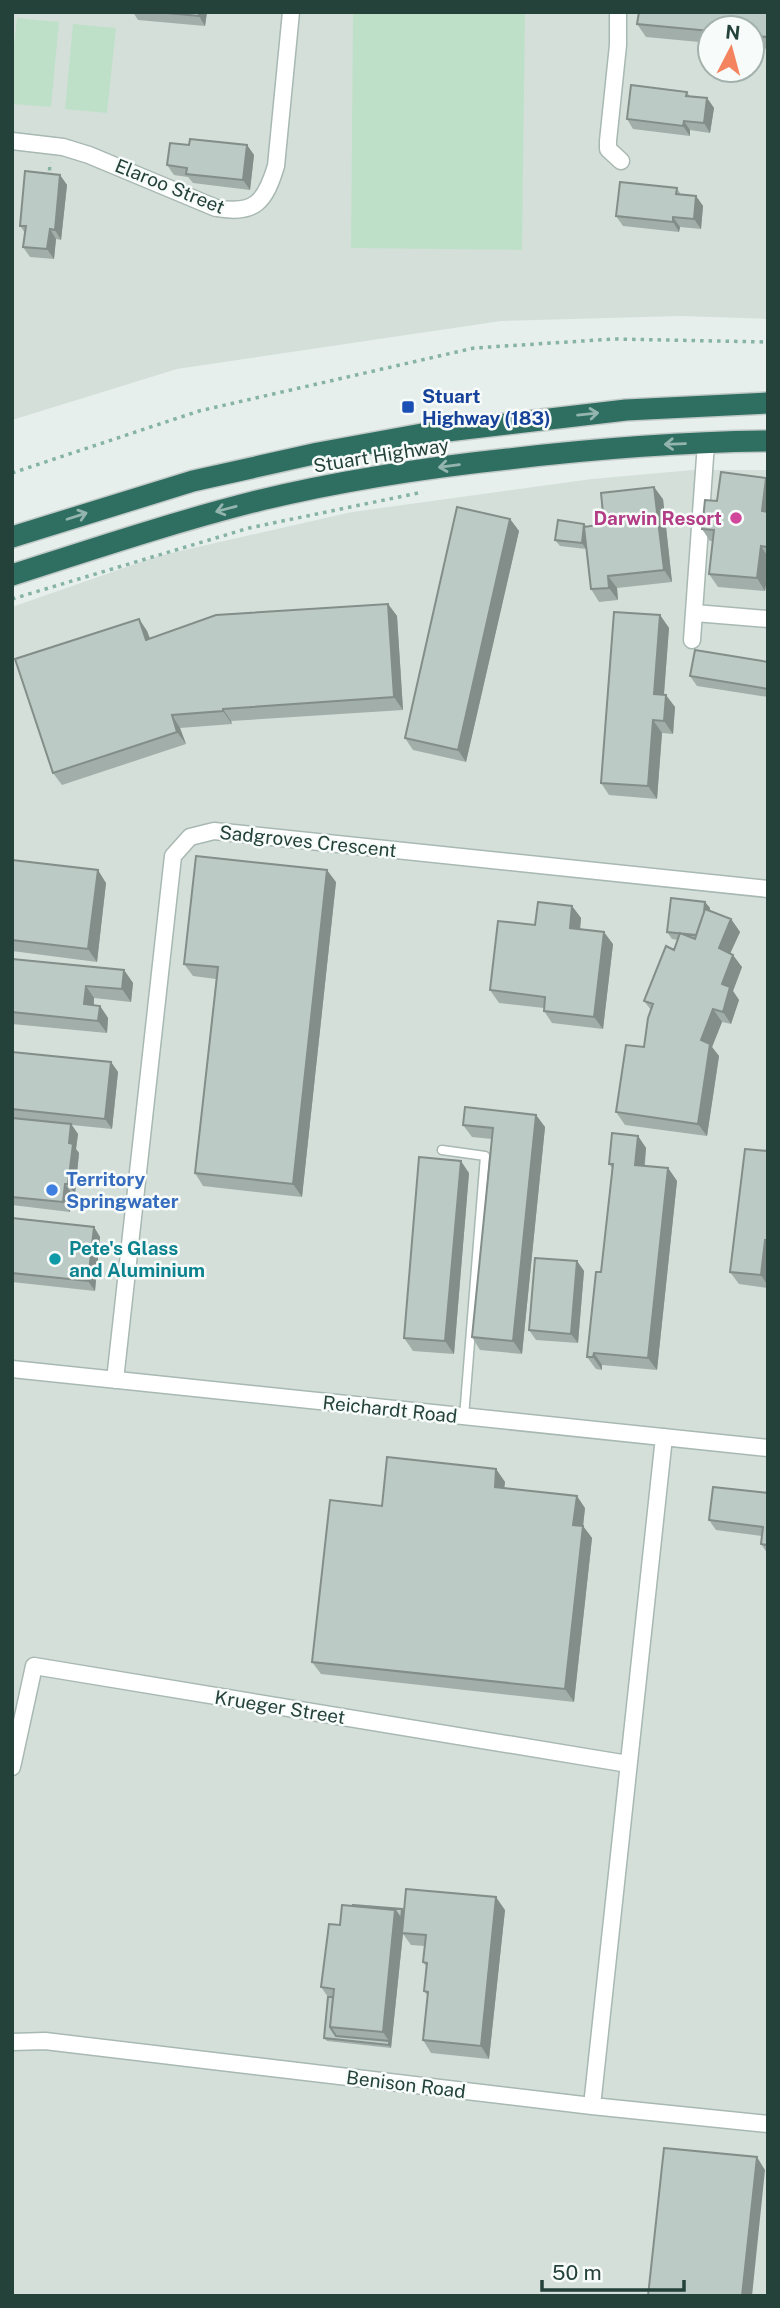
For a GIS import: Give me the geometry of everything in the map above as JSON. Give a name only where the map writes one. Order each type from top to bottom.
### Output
[{"type":"highway","name":"Stuart Highway","points":[[12,537],[157,491],[331,451],[502,423],[626,410],[768,403]]},
{"type":"highway","name":"Stuart Highway","points":[[12,575],[172,523],[258,501],[376,476],[565,452],[768,441]]},
{"type":"highway","points":[[250,469],[258,501]]},
{"type":"street","name":"Elaroo Street","points":[[12,141],[63,147],[89,155],[216,208],[234,211],[255,205],[263,199],[271,186],[276,166],[291,12]]},
{"type":"street","points":[[618,12],[618,45],[608,149],[621,161]]},
{"type":"street","points":[[692,640],[706,443]]},
{"type":"street","points":[[695,613],[768,619]]},
{"type":"street","name":"Sadgroves Crescent","points":[[115,1380],[173,856],[190,837],[214,831],[768,889]]},
{"type":"street","name":"Reichardt Road","points":[[12,1369],[768,1448]]},
{"type":"street","points":[[592,2106],[664,1437]]},
{"type":"street","name":"Krueger Street","points":[[12,1767],[34,1667],[628,1764]]},
{"type":"street","name":"Benison Road","points":[[12,2029],[45,2041]]},
{"type":"street","name":"Benison Road","points":[[12,2042],[45,2041],[592,2106],[768,2124]]},
{"type":"lane","points":[[442,1150],[485,1156],[464,1417]]},
{"type":"path","points":[[12,473],[199,411],[474,348],[614,340],[768,342]]},
{"type":"path","points":[[12,599],[249,528],[334,508],[435,489]]},
{"type":"shaded area","points":[[12,12],[768,12],[768,319],[681,316],[501,321],[177,369],[12,420]]},
{"type":"shaded area","points":[[693,470],[768,470],[768,2296],[12,2296],[12,607],[158,556],[352,512],[592,479]]},
{"type":"green space","points":[[353,12],[525,12],[522,250],[351,248]]},
{"type":"green space","points":[[17,18],[59,22],[51,107],[12,104],[12,65]]},
{"type":"green space","points":[[73,24],[116,28],[107,113],[65,109]]},
{"type":"building","points":[[156,12],[199,12],[199,16]]},
{"type":"building","points":[[639,12],[768,12],[768,37],[766,14],[696,14],[696,30],[637,24]]},
{"type":"building","points":[[631,85],[687,92],[686,96],[707,98],[704,123],[684,121],[683,126],[627,119]]},
{"type":"building","points":[[190,139],[247,145],[243,180],[186,174],[187,168],[167,165],[170,143],[189,145]]},
{"type":"building","points":[[25,171],[60,175],[55,230],[50,229],[47,249],[23,247],[26,226],[20,226]]},
{"type":"building","points":[[620,182],[677,188],[676,194],[696,196],[694,219],[673,217],[673,222],[616,216]]},
{"type":"building","points":[[721,472],[766,478],[762,511],[768,512],[768,547],[761,546],[757,578],[709,574],[714,530],[702,529],[705,500],[717,501]]},
{"type":"building","points":[[654,487],[664,570],[608,576],[609,588],[591,589],[584,527],[604,524],[601,493]]},
{"type":"building","points":[[457,507],[510,519],[458,750],[405,738]]},
{"type":"building","points":[[558,520],[584,524],[582,543],[555,540]]},
{"type":"building","points":[[388,604],[394,697],[172,715],[177,732],[53,773],[15,659],[139,619],[146,640],[216,615]]},
{"type":"building","points":[[614,612],[660,615],[654,694],[666,695],[664,721],[653,720],[648,786],[601,783]]},
{"type":"building","points":[[695,650],[768,662],[768,689],[690,676]]},
{"type":"building","points":[[196,856],[327,870],[293,1184],[195,1173],[218,967],[184,964]]},
{"type":"building","points":[[12,860],[98,870],[88,949],[12,940]]},
{"type":"building","points":[[671,898],[705,902],[696,935],[667,932]]},
{"type":"building","points":[[538,902],[572,906],[570,928],[604,932],[594,1017],[544,1011],[545,997],[490,990],[498,921],[535,925]]},
{"type":"building","points":[[705,909],[731,919],[719,948],[733,955],[722,984],[730,987],[723,1012],[713,1009],[701,1040],[710,1044],[698,1124],[616,1112],[626,1045],[644,1047],[653,1004],[644,1001],[666,946],[674,950],[680,933],[695,939]]},
{"type":"building","points":[[12,959],[124,970],[122,989],[86,986],[84,1004],[100,1006],[98,1021],[12,1012]]},
{"type":"building","points":[[12,1052],[111,1062],[105,1119],[12,1109]]},
{"type":"building","points":[[465,1107],[536,1115],[513,1341],[472,1337],[493,1128],[463,1125]]},
{"type":"building","points":[[12,1118],[71,1124],[69,1143],[73,1144],[63,1202],[12,1197]]},
{"type":"building","points":[[612,1133],[638,1136],[635,1165],[668,1168],[648,1358],[594,1353],[593,1357],[587,1357],[596,1272],[601,1272],[613,1164],[609,1164]]},
{"type":"building","points":[[745,1149],[768,1151],[768,1240],[765,1240],[761,1275],[730,1272]]},
{"type":"building","points":[[419,1157],[461,1161],[445,1341],[404,1338]]},
{"type":"building","name":"Pete's Glass and Aluminium","points":[[12,1218],[94,1227],[88,1281],[12,1273]]},
{"type":"building","points":[[535,1258],[577,1261],[571,1334],[529,1330]]},
{"type":"building","points":[[387,1457],[496,1469],[495,1487],[577,1496],[573,1525],[583,1526],[565,1689],[312,1662],[330,1500],[382,1506]]},
{"type":"building","points":[[713,1487],[768,1493],[768,1545],[761,1544],[763,1527],[709,1520]]},
{"type":"building","points":[[406,1889],[496,1897],[481,2046],[423,2040],[428,1992],[424,1991],[426,1935],[402,1933]]},
{"type":"building","points":[[342,1905],[395,1910],[383,2032],[330,2027],[334,1989],[321,1987],[329,1924],[340,1925]]},
{"type":"building","points":[[353,1905],[402,1909],[401,1919],[395,1910]]},
{"type":"building","points":[[328,1997],[333,1997],[330,2027],[336,2036],[389,2041],[389,2045],[324,2038]]},
{"type":"building","points":[[664,2148],[757,2157],[742,2296],[648,2296]]},
{"type":"place","name":"Stuart Highway (183)","points":[[408,407]]},
{"type":"place","name":"Darwin Resort","points":[[736,518]]},
{"type":"place","name":"Territory Springwater","points":[[52,1190]]},
{"type":"place","name":"Pete's Glass and Aluminium","points":[[55,1259]]}]
